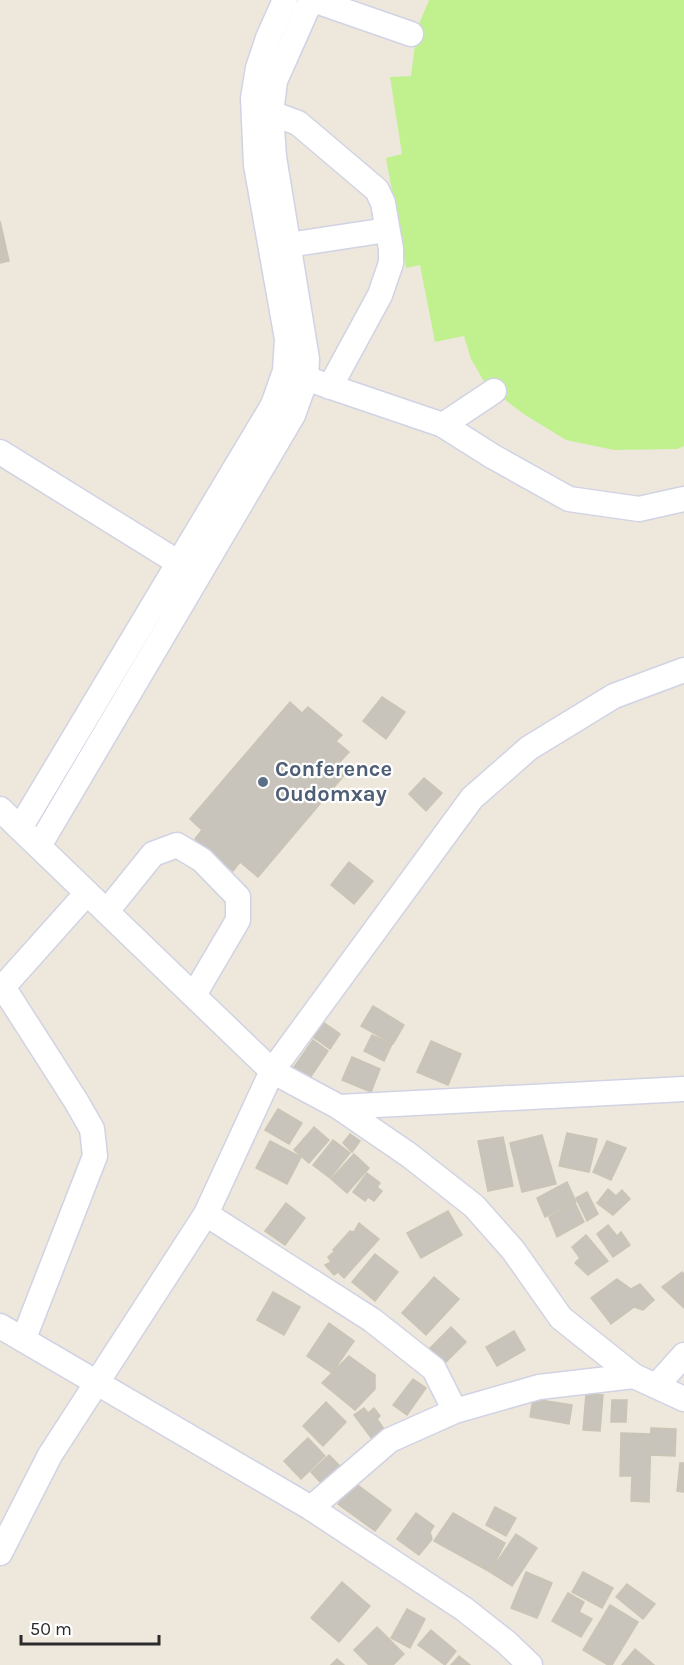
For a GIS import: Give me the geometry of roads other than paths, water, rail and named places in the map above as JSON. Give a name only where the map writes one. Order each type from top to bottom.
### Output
[{"type":"street","points":[[39,846],[189,569],[273,405],[306,359],[274,157],[262,112],[253,98],[258,68],[285,0]]},
{"type":"street","points":[[296,375],[287,339],[256,165],[262,112],[312,0],[368,9],[411,34]]},
{"type":"street","points":[[262,112],[298,123],[377,190],[383,203],[391,249],[391,263],[380,295],[330,387]]},
{"type":"street","points":[[288,245],[387,230]]},
{"type":"street","points":[[296,375],[443,424],[492,456],[569,499],[639,509],[684,499]]},
{"type":"street","points":[[443,424],[494,391]]},
{"type":"street","points":[[0,452],[189,569]]},
{"type":"street","points":[[20,828],[189,569]]},
{"type":"street","points":[[0,1553],[50,1455],[207,1214],[272,1071],[472,798],[529,748],[614,696],[684,670]]},
{"type":"street","points":[[0,809],[272,1071],[339,1107],[409,1155],[474,1206],[513,1250],[561,1318],[634,1376],[684,1399]]},
{"type":"street","points":[[107,911],[153,854],[177,845],[202,860],[237,897],[238,920],[194,995]]},
{"type":"street","points":[[24,1338],[95,1156],[92,1129],[2,986],[87,893]]},
{"type":"street","points":[[339,1107],[684,1089]]},
{"type":"street","points":[[207,1214],[381,1327],[434,1369],[455,1412]]},
{"type":"street","points":[[0,1326],[311,1508],[464,1609],[503,1654],[530,1665]]},
{"type":"street","points":[[656,1386],[684,1355]]},
{"type":"street","points":[[311,1508],[390,1440],[455,1412],[539,1387],[634,1376]]},
{"type":"place","name":"Conference Oudomxay","points":[[263,782]]}]
